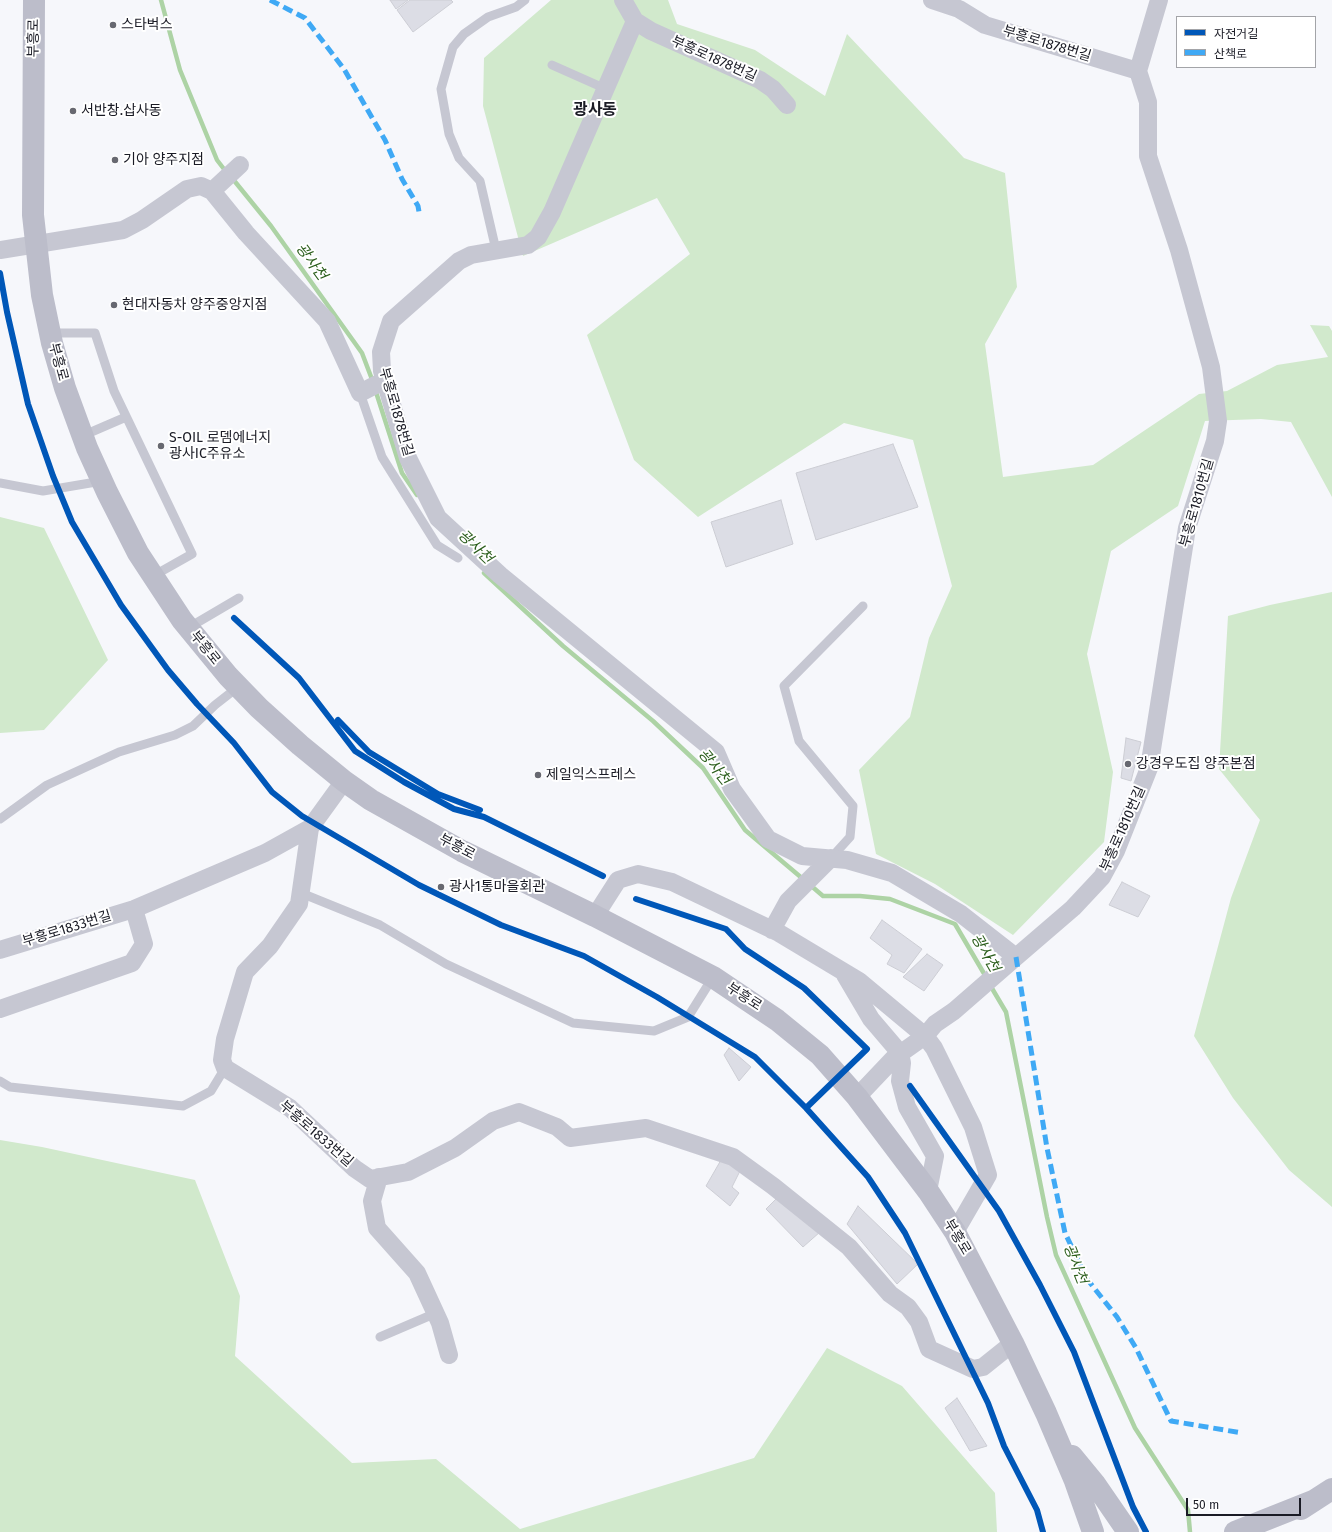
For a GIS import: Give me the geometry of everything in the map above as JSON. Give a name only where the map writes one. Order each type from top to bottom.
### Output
[{"type":"main road","name":"부흥로","points":[[34,0],[33,215],[42,295],[50,333],[65,388],[82,436],[102,481],[138,553],[188,628],[238,687],[300,746],[344,781],[371,800],[442,840],[539,890],[595,916],[713,977],[777,1020],[820,1055],[858,1097],[928,1191],[955,1232],[1013,1342],[1057,1438],[1093,1532]]},
{"type":"main road","points":[[1057,1438],[1095,1484],[1128,1532]]},
{"type":"main road","points":[[1262,1532],[1332,1489]]},
{"type":"main road","points":[[1235,1532],[1305,1506]]},
{"type":"main road","points":[[1283,1532],[1305,1506]]},
{"type":"street","name":"부흥로1878번길","points":[[623,0],[635,20],[651,31],[760,80],[770,86],[787,105]]},
{"type":"street","name":"부흥로1878번길","points":[[932,0],[962,4],[985,25],[1138,71]]},
{"type":"street","points":[[1138,71],[1159,0]]},
{"type":"street","name":"부흥로1878번길","points":[[635,20],[552,212],[538,237],[528,245],[471,255],[459,261],[392,321],[381,352],[384,381],[408,458],[438,518],[500,575],[716,752],[732,789],[768,839],[802,856],[828,861]]},
{"type":"street","name":"부흥로1810번길","points":[[925,1036],[935,1024],[954,1011],[1073,908],[1102,877],[1116,851],[1149,768],[1187,528],[1215,441],[1218,421],[1211,367],[1179,250],[1148,156],[1148,102],[1138,71]]},
{"type":"street","points":[[212,191],[238,166]]},
{"type":"street","points":[[0,250],[123,230],[142,220],[187,189],[201,186],[212,191],[246,233],[327,321],[362,392],[384,381]]},
{"type":"street","name":"부흥로1833번길","points":[[0,950],[134,909],[308,836],[344,781]]},
{"type":"street","points":[[225,1068],[222,1060],[225,1039],[245,972],[270,946],[299,904],[308,836]]},
{"type":"street","points":[[772,930],[788,901],[828,861],[847,860],[892,873],[961,914],[1011,962]]},
{"type":"street","points":[[595,916],[618,880],[638,874],[672,882],[772,930],[859,981],[925,1036],[934,1048],[973,1127],[988,1175],[955,1232]]},
{"type":"street","points":[[0,1009],[132,963],[144,944],[134,909]]},
{"type":"street","points":[[843,972],[870,1019],[900,1053],[902,1063],[900,1081],[907,1107],[935,1156],[928,1191]]},
{"type":"street","points":[[858,1097],[894,1058],[925,1036]]},
{"type":"street","name":"부흥로1833번길","points":[[225,1068],[290,1108],[354,1168],[370,1179],[408,1172],[455,1148],[493,1121],[519,1112],[557,1127],[570,1138],[646,1128],[733,1157],[850,1247],[890,1294],[908,1308],[919,1322],[929,1349],[973,1369],[983,1367],[1013,1342]]},
{"type":"street","points":[[379,1177],[372,1201],[377,1228],[418,1273],[436,1313],[450,1355]]},
{"type":"lane","points":[[496,250],[480,181],[459,158],[449,134],[441,89],[454,46],[464,34],[488,17],[516,7],[525,0]]},
{"type":"lane","points":[[552,65],[606,89]]},
{"type":"lane","points":[[50,333],[95,333],[114,391],[192,554],[153,576]]},
{"type":"lane","points":[[362,392],[382,457],[437,545],[458,558]]},
{"type":"lane","points":[[82,436],[126,417]]},
{"type":"lane","points":[[0,483],[43,492],[102,481]]},
{"type":"lane","points":[[188,628],[239,598]]},
{"type":"lane","points":[[828,861],[850,837],[853,806],[799,741],[784,686],[863,606]]},
{"type":"lane","points":[[0,819],[47,786],[119,752],[175,735],[193,726],[215,705],[238,687]]},
{"type":"lane","points":[[302,890],[380,925],[446,964],[573,1023],[654,1031],[688,1016],[713,977]]},
{"type":"lane","points":[[0,1081],[10,1087],[183,1106],[211,1091],[225,1068]]},
{"type":"lane","points":[[380,1337],[436,1313]]},
{"type":"green space","points":[[551,0],[668,0],[677,24],[755,50],[825,96],[847,34],[964,158],[1005,173],[1017,287],[985,344],[1003,477],[1093,465],[1199,394],[1227,391],[1277,365],[1328,357],[1310,325],[1329,326],[1332,331],[1332,497],[1291,422],[1261,419],[1205,421],[1178,506],[1111,551],[1087,654],[1113,772],[1104,842],[1013,935],[935,884],[876,854],[859,770],[910,717],[929,638],[952,586],[913,440],[844,423],[698,517],[634,460],[587,335],[690,254],[657,198],[523,256],[483,106],[484,58]]},
{"type":"green space","points":[[0,517],[44,528],[108,660],[44,730],[0,733]]},
{"type":"green space","points":[[1332,592],[1332,1207],[1289,1170],[1233,1098],[1194,1036],[1231,898],[1260,820],[1219,769],[1228,616],[1270,605]]},
{"type":"green space","points":[[0,1140],[42,1147],[195,1180],[240,1296],[235,1356],[352,1463],[436,1459],[520,1529],[754,1458],[827,1348],[902,1386],[995,1493],[997,1532],[0,1532]]},
{"type":"building","points":[[390,0],[408,0],[396,9]]},
{"type":"building","points":[[410,0],[451,0],[453,2],[413,32],[397,10]]},
{"type":"building","points":[[893,444],[918,507],[816,540],[796,473]]},
{"type":"building","points":[[781,500],[793,544],[726,567],[711,522]]},
{"type":"building","points":[[1126,738],[1141,742],[1131,781],[1121,778]]},
{"type":"building","points":[[1122,882],[1150,896],[1138,917],[1109,905]]},
{"type":"building","points":[[882,920],[922,949],[904,973],[887,964],[892,955],[870,938]]},
{"type":"building","points":[[927,954],[943,965],[924,991],[903,977]]},
{"type":"building","points":[[729,1048],[751,1067],[739,1081],[724,1055]]},
{"type":"building","points":[[721,1160],[741,1169],[732,1187],[739,1193],[730,1206],[706,1186]]},
{"type":"building","points":[[778,1197],[820,1232],[803,1247],[766,1209]]},
{"type":"building","points":[[858,1206],[918,1264],[897,1284],[847,1224]]},
{"type":"building","points":[[957,1398],[987,1446],[970,1451],[945,1408]]},
{"type":"waterway","name":"광사천","points":[[161,0],[180,70],[217,160],[227,173]]},
{"type":"waterway","name":"광사천","points":[[232,178],[271,226],[362,353],[373,382]]},
{"type":"waterway","name":"광사천","points":[[375,389],[402,473],[417,495]]},
{"type":"waterway","name":"광사천","points":[[484,573],[563,646],[653,721],[703,768],[745,830],[803,879]]},
{"type":"waterway","name":"광사천","points":[[809,884],[823,896],[860,896],[890,899],[955,924],[986,977]]},
{"type":"waterway","name":"광사천","points":[[990,985],[1006,1012],[1056,1255],[1135,1428],[1188,1510],[1190,1532]]},
{"type":"marked path","points":[[270,0],[305,18],[344,69],[385,140],[402,179],[418,206],[419,212]]},
{"type":"marked path","points":[[1016,957],[1047,1148],[1065,1233],[1087,1279],[1117,1317],[1136,1348],[1171,1421],[1242,1433]]},
{"type":"cycle path","points":[[0,273],[7,312],[28,404],[53,476],[72,522],[121,605],[168,670],[197,704],[234,743],[272,792],[302,816],[419,885],[501,925],[584,956],[657,997],[755,1057],[806,1108],[868,1177],[905,1233],[988,1403],[1004,1446],[1037,1510],[1043,1532]]},
{"type":"cycle path","points":[[234,618],[299,678],[355,751],[404,782],[454,809],[484,817],[603,876]]},
{"type":"cycle path","points":[[338,720],[369,752],[438,794],[480,810]]},
{"type":"cycle path","points":[[636,899],[726,929],[745,949],[804,988],[867,1049],[806,1108]]},
{"type":"cycle path","points":[[910,1086],[999,1211],[1040,1285],[1074,1352],[1133,1507],[1146,1532]]},
{"type":"place","name":"스타벅스","points":[[113,25]]},
{"type":"place","name":"서반창.삽사동","points":[[73,111]]},
{"type":"place","name":"기아 양주지점","points":[[115,160]]},
{"type":"place","name":"현대자동차 양주중앙지점","points":[[114,305]]},
{"type":"place","name":"S-OIL 로뎀에너지 광사IC주유소","points":[[161,446]]},
{"type":"place","name":"강경우도집 양주본점","points":[[1128,764]]},
{"type":"place","name":"제일익스프레스","points":[[538,775]]},
{"type":"place","name":"광사1통마을회관","points":[[441,887]]},
{"type":"district","name":"광사동","points":[[595,111]]}]
